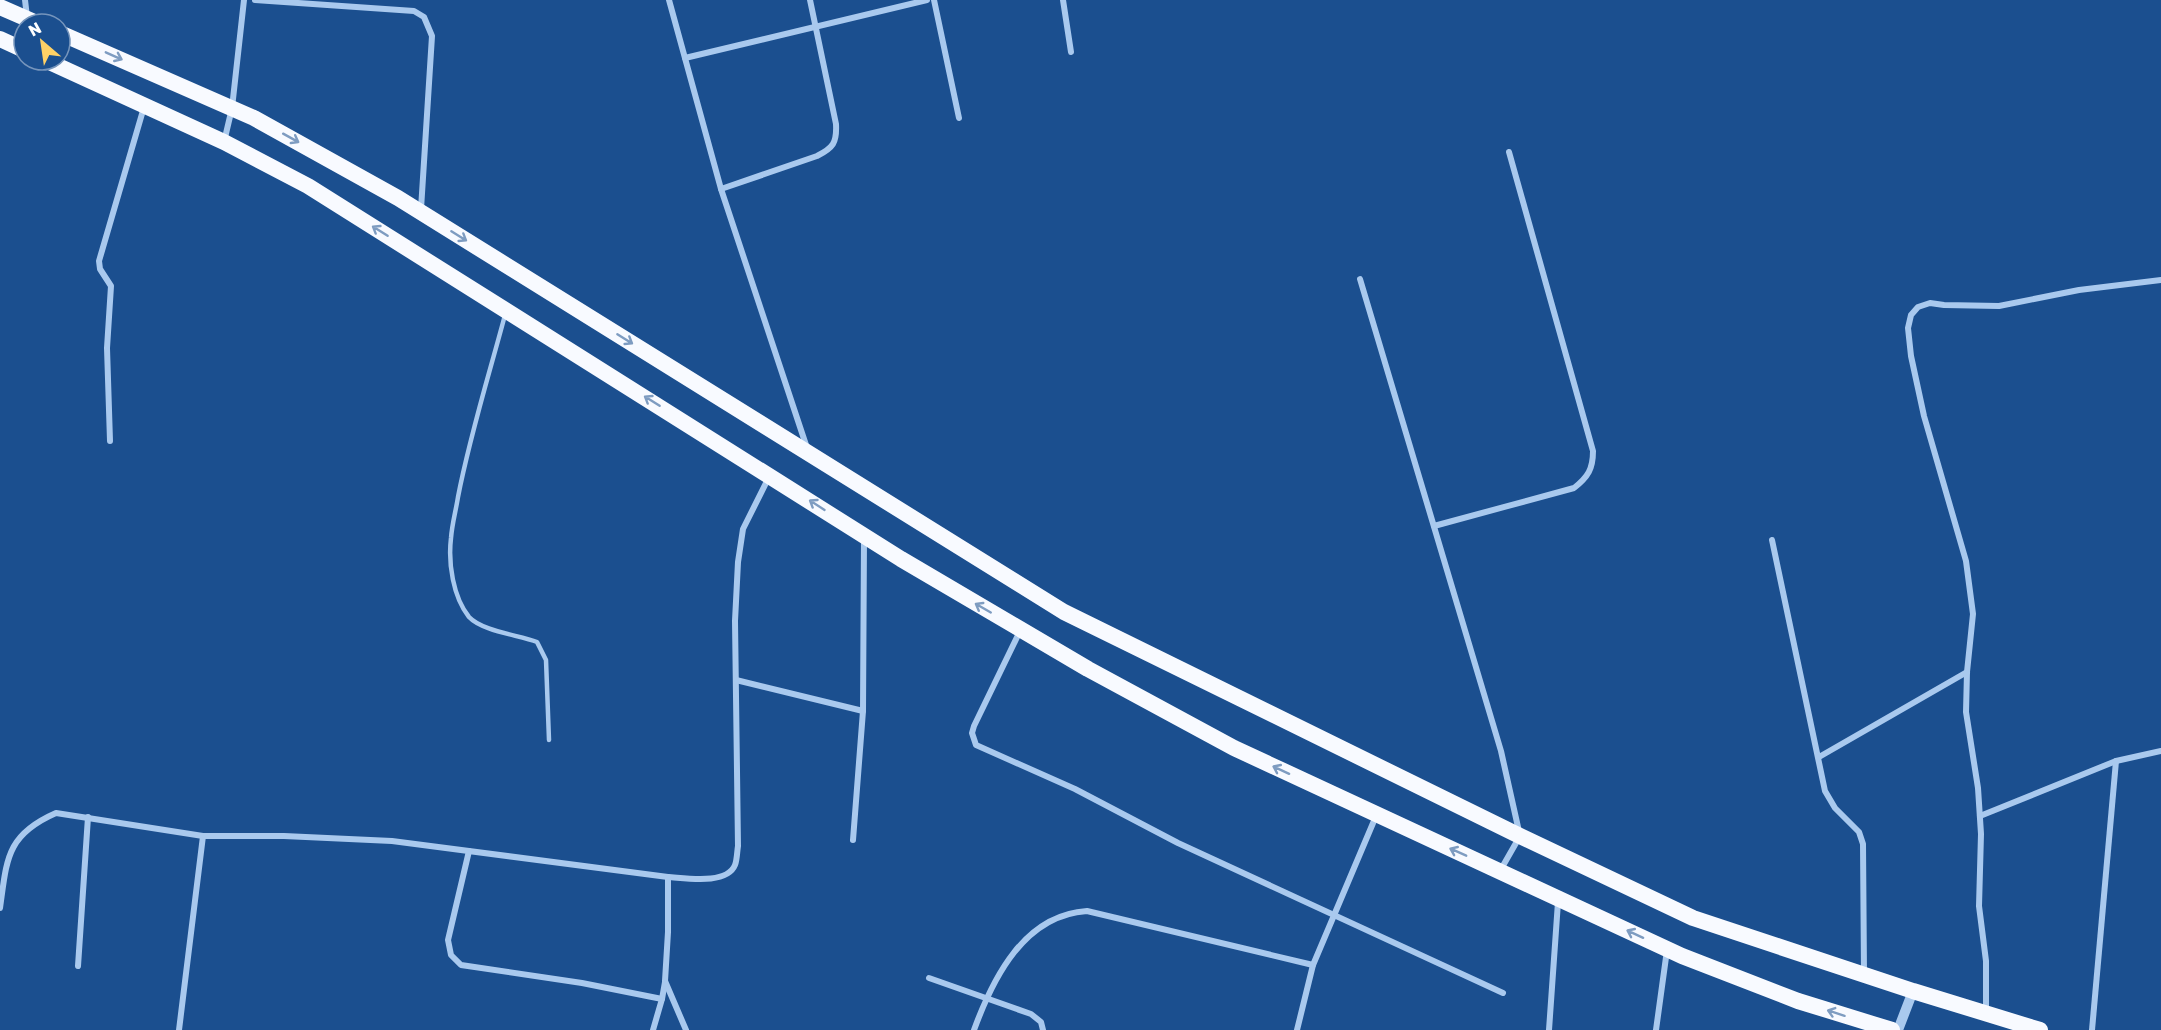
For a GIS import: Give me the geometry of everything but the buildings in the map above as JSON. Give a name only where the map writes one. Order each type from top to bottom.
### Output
[{"type":"highway","points":[[72,38],[254,118],[421,212],[1064,612],[1520,836],[1693,918],[2040,1030]]},
{"type":"highway","points":[[71,72],[224,142],[308,186],[864,535],[1088,669],[1234,748],[1667,949],[1798,1000],[1892,1030]]},
{"type":"street","points":[[224,142],[232,108],[244,0]]},
{"type":"street","points":[[255,0],[414,11],[424,16],[432,36],[421,212]]},
{"type":"street","points":[[669,0],[721,189],[809,454]]},
{"type":"street","points":[[721,189],[817,156],[830,150],[837,137],[810,0]]},
{"type":"street","points":[[685,58],[927,0]]},
{"type":"street","points":[[934,0],[959,118]]},
{"type":"street","points":[[1063,0],[1071,52]]},
{"type":"street","points":[[110,441],[107,348],[111,286],[100,269],[99,261],[145,106]]},
{"type":"street","points":[[1434,526],[1574,488],[1586,478],[1593,466],[1593,451],[1509,152]]},
{"type":"street","points":[[1360,279],[1501,751],[1520,836],[1500,871]]},
{"type":"street","points":[[1986,1013],[1986,961],[1980,906],[1980,816],[1966,712],[1966,672],[1973,614],[1966,561],[1924,416],[1911,356],[1908,328],[1911,315],[1918,307],[1930,303],[1999,306],[2079,290],[2161,280]]},
{"type":"street","points":[[0,908],[8,859],[19,837],[36,822],[56,813],[203,836],[392,841],[668,877],[717,879],[729,874],[735,865],[738,846],[735,621],[738,562],[743,529],[770,475]]},
{"type":"street","points":[[853,840],[863,711],[864,535]]},
{"type":"street","points":[[1772,540],[1825,791],[1835,808],[1859,832],[1863,844],[1864,974]]},
{"type":"street","points":[[1020,629],[974,726],[972,733],[976,745],[1075,789],[1178,843],[1503,993]]},
{"type":"street","points":[[1819,756],[1966,672]]},
{"type":"street","points":[[736,680],[863,711]]},
{"type":"street","points":[[1980,816],[2116,761],[2161,751]]},
{"type":"street","points":[[2092,1030],[2116,761]]},
{"type":"street","points":[[1297,1030],[1312,965],[1377,816]]},
{"type":"street","points":[[78,966],[88,817]]},
{"type":"street","points":[[179,1030],[203,836]]},
{"type":"street","points":[[469,850],[448,940],[451,955],[461,965],[582,983],[662,999]]},
{"type":"street","points":[[652,1030],[665,981],[668,877]]},
{"type":"street","points":[[1549,1030],[1558,897]]},
{"type":"street","points":[[974,1030],[985,998],[1005,963],[1036,930],[1051,919],[1069,912],[1087,911],[1312,965]]},
{"type":"street","points":[[1656,1030],[1667,949]]},
{"type":"street","points":[[928,978],[1031,1014],[1041,1022],[1043,1030]]},
{"type":"street","points":[[665,981],[686,1030]]},
{"type":"street","points":[[1898,1030],[1913,990]]},
{"type":"lane","points":[[507,310],[464,466],[450,539],[453,576],[460,602],[470,618],[480,626],[537,642],[546,660],[549,740]]}]
